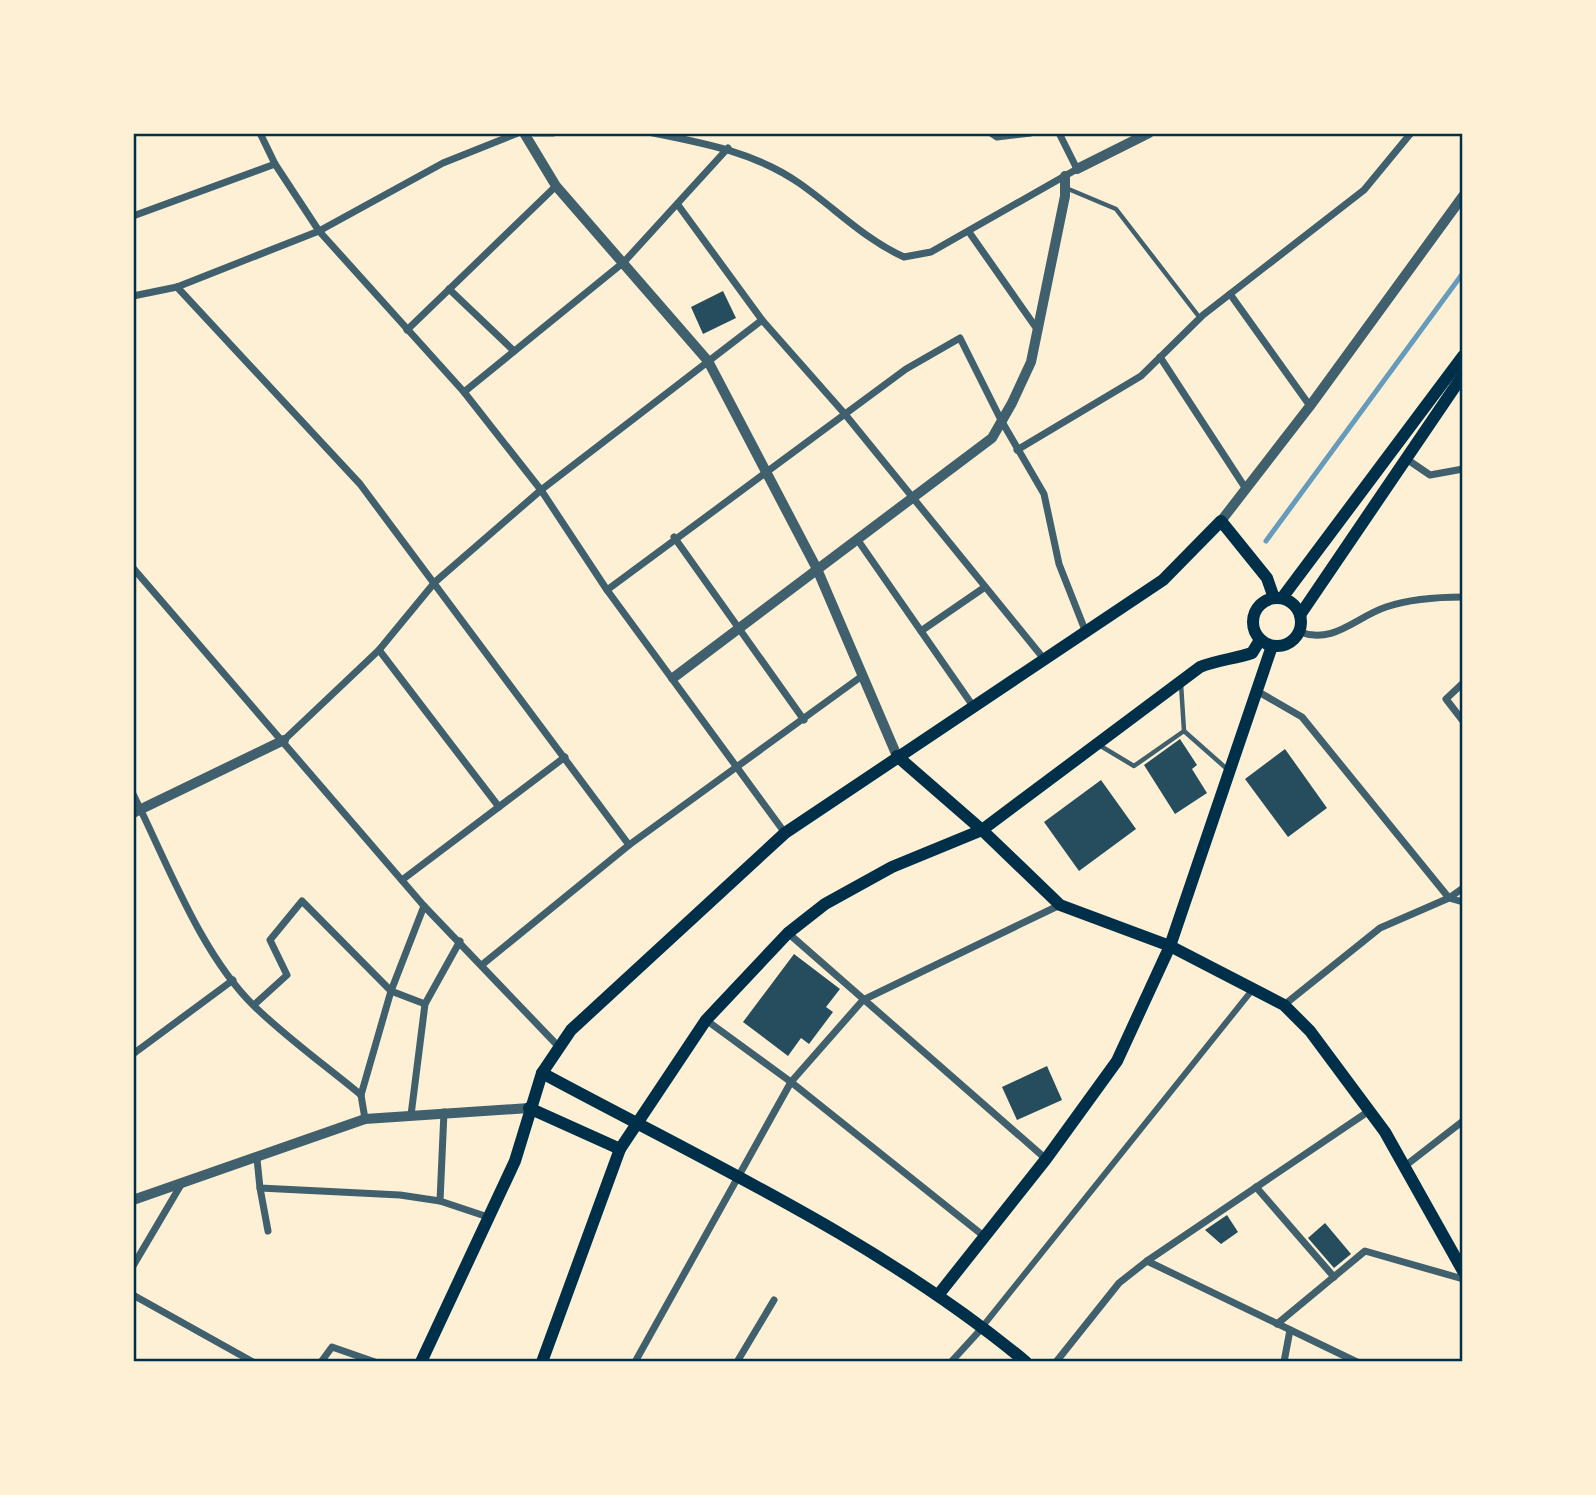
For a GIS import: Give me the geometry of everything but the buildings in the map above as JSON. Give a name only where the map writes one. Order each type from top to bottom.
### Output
[{"type":"main road","points":[[1300,615],[1463,356]]},
{"type":"main road","points":[[421,1362],[515,1161],[529,1108],[542,1073],[571,1030],[655,949],[785,832],[1163,580],[1221,521],[1267,578],[1278,598],[1294,604],[1300,615],[1300,632],[1289,644],[1272,646],[1260,640],[1253,626],[1255,611],[1260,604],[1278,598],[1463,374]]},
{"type":"main road","points":[[542,1362],[620,1149],[706,1020],[788,933],[825,904],[892,867],[982,830],[1200,667],[1252,653],[1260,640]]},
{"type":"main road","points":[[939,1294],[1046,1159],[1117,1061],[1170,946],[1272,646]]},
{"type":"main road","points":[[897,756],[982,830],[1060,905],[1170,946],[1284,1005],[1310,1031],[1370,1111],[1405,1166],[1463,1271]]},
{"type":"main road","points":[[542,1073],[855,1241],[939,1294],[1026,1362]]},
{"type":"main road","points":[[529,1108],[620,1149]]},
{"type":"street","points":[[260,133],[275,164],[319,231],[464,392],[541,490],[607,590],[785,832]]},
{"type":"street","points":[[133,296],[177,287],[319,231],[443,163],[518,133]]},
{"type":"street","points":[[524,133],[556,186],[708,361],[817,569],[897,756]]},
{"type":"street","points":[[534,133],[553,133]]},
{"type":"street","points":[[653,133],[728,148],[798,182],[866,235],[904,257],[931,252],[1065,182],[1077,169],[1149,133]]},
{"type":"street","points":[[992,133],[997,137],[1031,133]]},
{"type":"street","points":[[1059,133],[1077,169]]},
{"type":"street","points":[[1017,450],[1141,376],[1200,318],[1364,190],[1411,133]]},
{"type":"street","points":[[464,392],[624,262],[728,148]]},
{"type":"street","points":[[133,216],[275,164]]},
{"type":"street","points":[[673,678],[992,438],[1031,362],[1065,182]]},
{"type":"street","points":[[407,330],[556,186]]},
{"type":"street","points":[[1221,521],[1310,406],[1463,196]]},
{"type":"street","points":[[678,205],[762,320],[844,413],[1044,659]]},
{"type":"street","points":[[969,232],[1038,330]]},
{"type":"street","points":[[177,287],[359,484],[435,582],[629,845]]},
{"type":"street","points":[[449,289],[514,351]]},
{"type":"street","points":[[1230,294],[1310,406]]},
{"type":"street","points":[[137,811],[284,740],[379,650],[435,582],[541,490],[762,320]]},
{"type":"street","points":[[607,590],[674,537],[767,473],[844,413],[906,369],[960,338],[1017,450],[1044,494],[1059,564],[1085,630]]},
{"type":"street","points":[[1160,357],[1246,489]]},
{"type":"street","points":[[1398,456],[1430,475],[1463,470]]},
{"type":"street","points":[[674,537],[736,628],[804,720]]},
{"type":"street","points":[[858,540],[972,706]]},
{"type":"street","points":[[133,568],[284,740],[424,906],[483,964],[559,1047]]},
{"type":"street","points":[[921,631],[985,587]]},
{"type":"street","points":[[1300,632],[1314,637],[1325,636],[1386,607],[1437,597],[1463,597]]},
{"type":"street","points":[[379,650],[499,807]]},
{"type":"street","points":[[483,964],[629,845],[862,676]]},
{"type":"street","points":[[1463,683],[1446,699],[1463,721]]},
{"type":"street","points":[[1257,691],[1302,717],[1449,898],[1463,902]]},
{"type":"street","points":[[402,880],[565,757]]},
{"type":"street","points":[[133,794],[137,811],[194,920],[233,980],[254,1006],[361,1095]]},
{"type":"street","points":[[1284,1005],[1380,928],[1449,898],[1463,888]]},
{"type":"street","points":[[254,1006],[287,975],[270,940],[302,901],[391,991],[425,1004]]},
{"type":"street","points":[[635,1362],[791,1082],[863,1000],[1060,905]]},
{"type":"street","points":[[365,1119],[361,1095],[391,991],[424,906]]},
{"type":"street","points":[[788,933],[1046,1159]]},
{"type":"street","points":[[411,1115],[425,1004],[460,941]]},
{"type":"street","points":[[133,1054],[233,980]]},
{"type":"street","points":[[950,1362],[983,1326],[1253,989]]},
{"type":"street","points":[[706,1020],[791,1082],[985,1237]]},
{"type":"street","points":[[133,1200],[257,1159],[365,1119],[529,1108]]},
{"type":"street","points":[[1056,1362],[1119,1283],[1147,1261],[1370,1111]]},
{"type":"street","points":[[440,1201],[444,1112]]},
{"type":"street","points":[[1405,1166],[1463,1121]]},
{"type":"street","points":[[257,1159],[268,1231]]},
{"type":"street","points":[[133,1266],[183,1183]]},
{"type":"street","points":[[1256,1187],[1334,1277]]},
{"type":"street","points":[[260,1188],[400,1195],[440,1201],[488,1217]]},
{"type":"street","points":[[1278,1324],[1365,1251],[1463,1279]]},
{"type":"street","points":[[1147,1261],[1357,1362]]},
{"type":"street","points":[[133,1295],[253,1362]]},
{"type":"street","points":[[737,1362],[774,1300]]},
{"type":"street","points":[[1284,1362],[1290,1330]]},
{"type":"street","points":[[321,1362],[332,1347],[375,1362]]},
{"type":"lane","points":[[1065,182],[1116,209],[1200,318]]},
{"type":"lane","points":[[1181,682],[1184,731],[1230,771]]},
{"type":"lane","points":[[1095,743],[1134,766],[1184,731]]},
{"type":"waterway","points":[[1266,541],[1463,273]]}]
